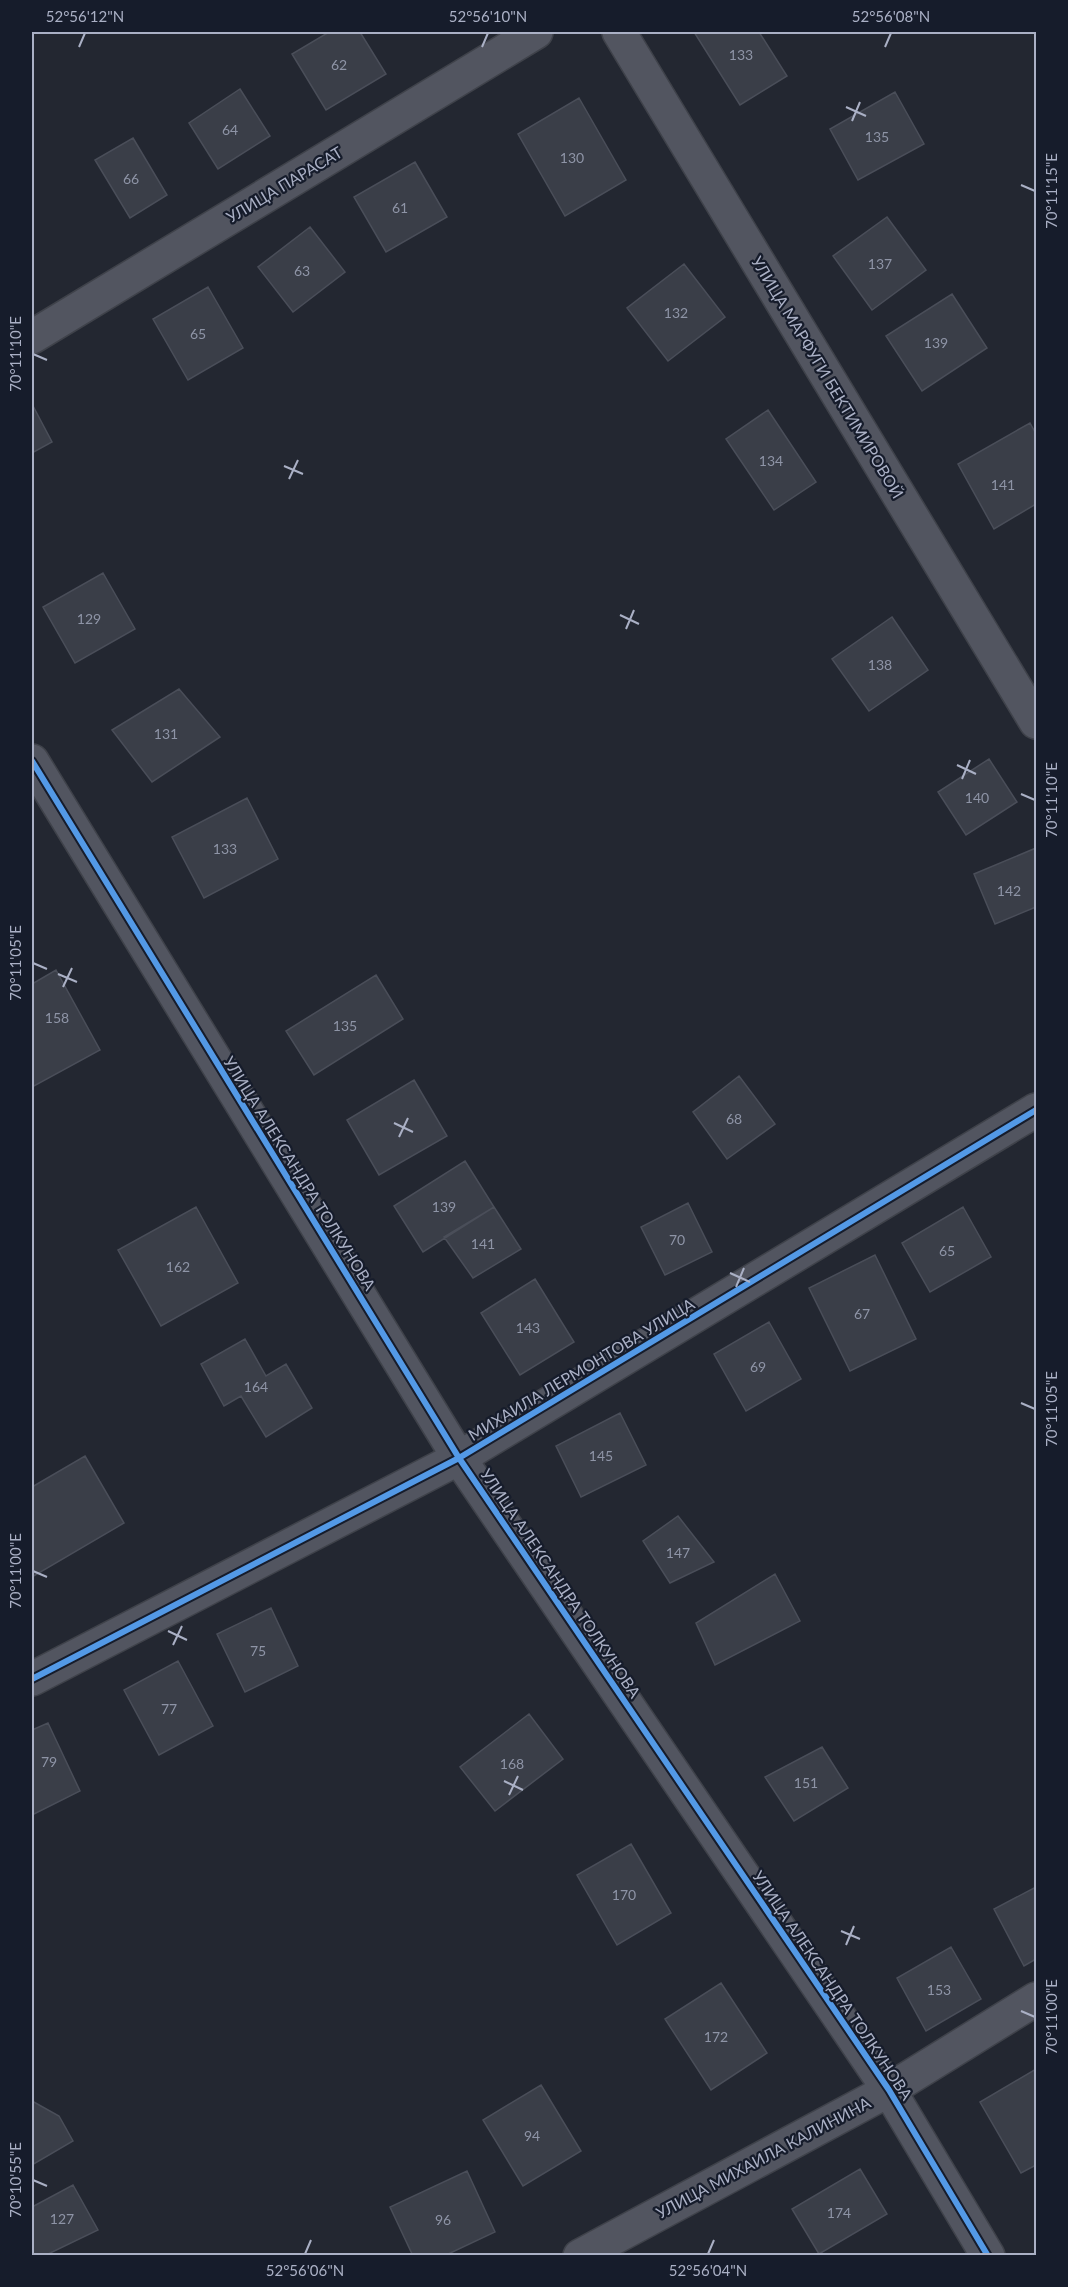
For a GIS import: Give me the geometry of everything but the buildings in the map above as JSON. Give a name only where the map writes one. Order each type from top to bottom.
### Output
[{"type":"street","name":"УЛИЦА ПАРАСАТ","points":[[32,336],[536,32]]},
{"type":"street","name":"УЛИЦА МАРФУГИ БЕКТИМИРОВОЙ","points":[[619,32],[1036,722]]},
{"type":"street","name":"УЛИЦА АЛЕКСАНДРА ТОЛКУНОВА","points":[[32,762],[459,1458],[889,2090],[988,2256]]},
{"type":"street","name":"МИХАИЛА ЛЕРМОНТОВА УЛИЦА","points":[[32,1679],[459,1458],[1036,1110]]},
{"type":"street","name":"УЛИЦА МИХАИЛА КАЛИНИНА","points":[[580,2256],[889,2090],[1036,1999]]},
{"type":"cycle path","points":[[32,761],[459,1458],[889,2090],[988,2256]]},
{"type":"cycle path","points":[[32,1679],[459,1458],[1036,1110]]}]
